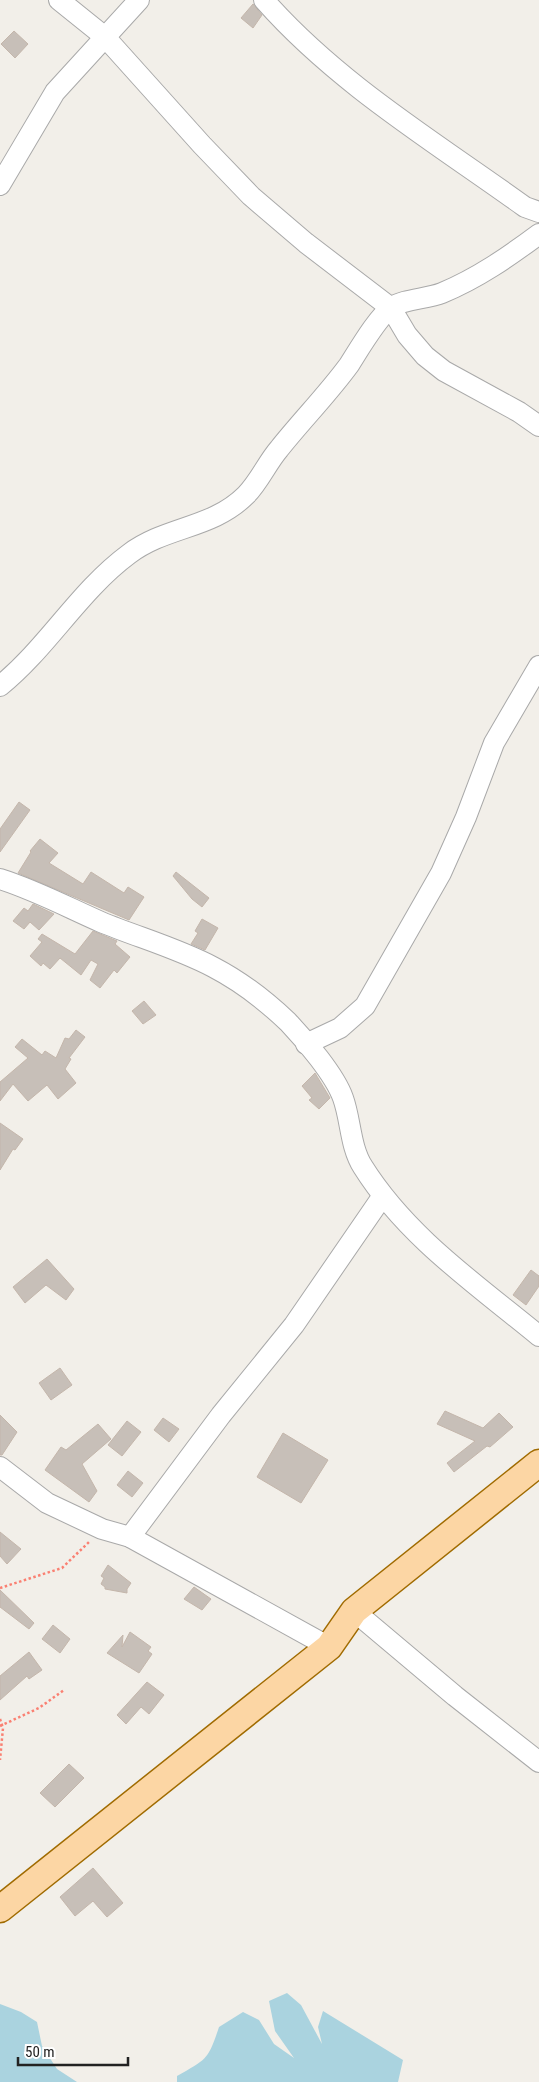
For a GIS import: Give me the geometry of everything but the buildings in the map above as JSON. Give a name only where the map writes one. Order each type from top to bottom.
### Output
[{"type":"main road","points":[[0,1909],[328,1648],[354,1611],[539,1464]]},
{"type":"street","points":[[59,0],[105,37],[202,145],[251,196],[306,243],[391,308],[407,335],[425,356],[444,372],[519,412],[539,426]]},
{"type":"street","points":[[0,185],[55,92],[138,0]]},
{"type":"street","points":[[264,0],[340,74],[393,114],[525,207],[539,212]]},
{"type":"street","points":[[0,686],[46,642],[85,594],[127,555],[145,542],[167,533],[203,523],[233,506],[247,494],[278,450],[330,391],[391,308],[430,298],[467,282],[539,234]]},
{"type":"street","points":[[306,1044],[340,1028],[365,1006],[441,874],[466,817],[494,743],[539,666]]},
{"type":"street","points":[[0,879],[213,966],[266,1001],[289,1024],[322,1063],[343,1098],[361,1164],[382,1197],[469,1281],[539,1336]]},
{"type":"street","points":[[130,1537],[221,1415],[294,1325],[382,1197]]},
{"type":"street","points":[[0,1468],[47,1503],[102,1529],[130,1537],[328,1648]]},
{"type":"street","points":[[354,1611],[455,1696],[539,1762]]},
{"type":"path","points":[[0,1588],[62,1568],[102,1529]]},
{"type":"path","points":[[0,1726],[39,1708],[64,1690]]},
{"type":"path","points":[[0,1719],[3,1728],[0,1760]]},
{"type":"water","points":[[287,1993],[301,2005],[322,2044],[318,2027],[323,2011],[403,2060],[398,2082],[177,2082],[177,2076],[201,2062],[209,2053],[219,2027],[243,2012],[259,2020],[274,2044],[294,2058],[275,2031],[269,2001]]},
{"type":"water","points":[[0,2004],[21,2012],[37,2022],[42,2046],[57,2069],[77,2082],[0,2082]]}]
